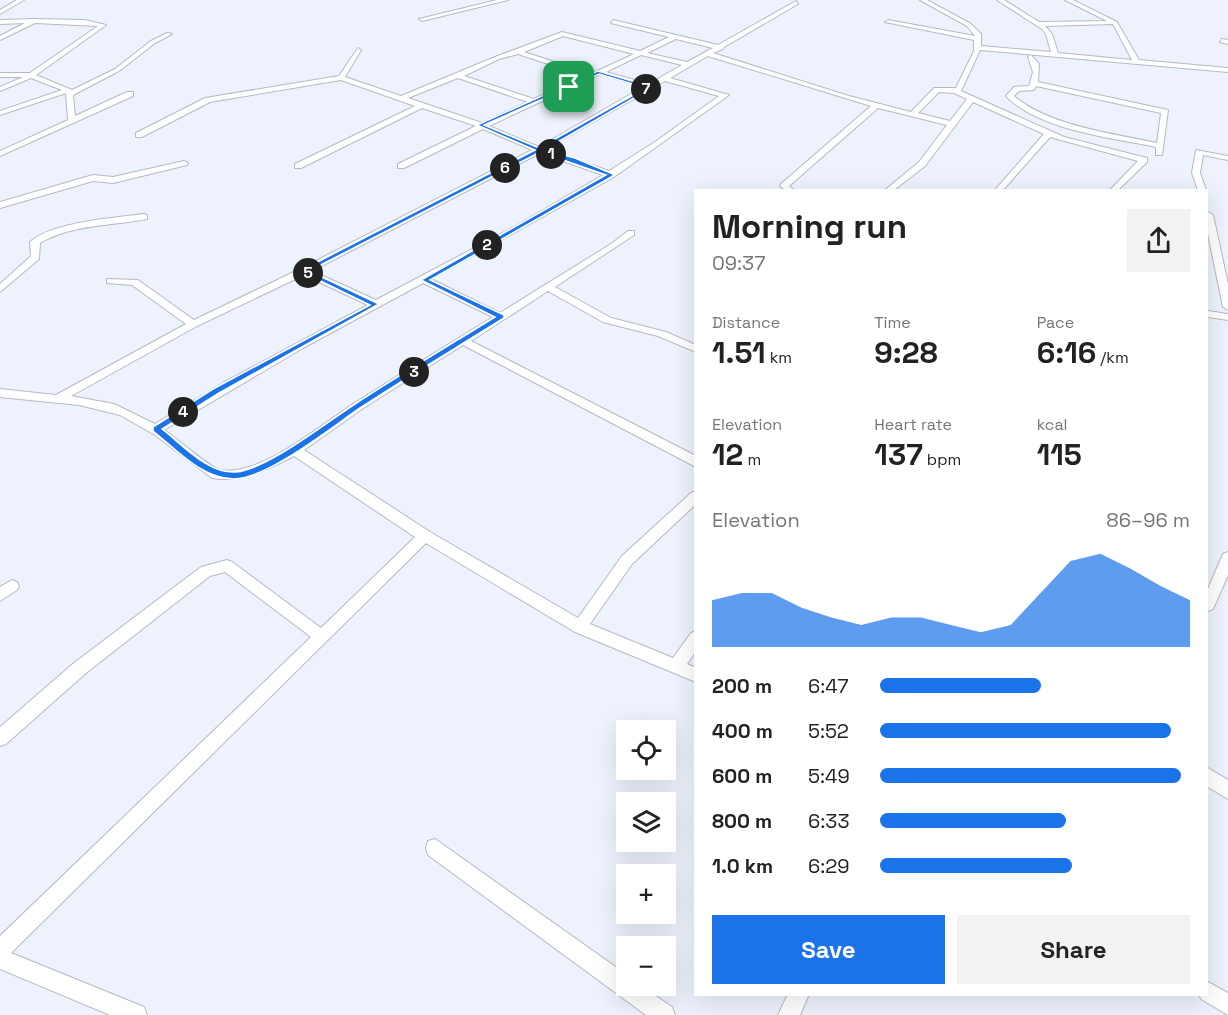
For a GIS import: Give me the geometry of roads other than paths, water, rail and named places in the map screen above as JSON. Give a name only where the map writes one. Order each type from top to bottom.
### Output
[{"type":"street","points":[[0,12],[21,0]]},
{"type":"street","points":[[422,19],[505,0]]},
{"type":"street","points":[[780,0],[799,2]]},
{"type":"street","points":[[923,0],[975,29],[978,39],[977,48],[959,89],[955,91]]},
{"type":"street","points":[[1000,0],[1038,24],[1049,34],[1055,54]]},
{"type":"street","points":[[1068,0],[1115,23],[1137,62]]},
{"type":"street","points":[[56,400],[193,324],[304,271],[539,150],[799,2]]},
{"type":"street","points":[[0,38],[34,21]]},
{"type":"street","points":[[0,22],[85,22],[103,25],[11,87],[0,89]]},
{"type":"street","points":[[613,22],[721,48]]},
{"type":"street","points":[[888,22],[978,39]]},
{"type":"street","points":[[1038,24],[1115,23]]},
{"type":"street","points":[[0,113],[69,92],[117,70],[153,42],[169,34]]},
{"type":"street","points":[[402,98],[561,34],[690,65]]},
{"type":"street","points":[[401,166],[480,125],[536,102],[677,36]]},
{"type":"street","points":[[977,48],[1227,71]]},
{"type":"street","points":[[341,78],[358,50]]},
{"type":"street","points":[[1012,51],[1032,57],[1055,54]]},
{"type":"street","points":[[518,52],[650,87]]},
{"type":"street","points":[[708,54],[747,69],[953,124]]},
{"type":"street","points":[[1032,57],[1036,62],[1037,72],[1034,83],[1031,88],[1017,89],[1010,96],[1022,107],[1046,118],[1160,146]]},
{"type":"street","points":[[0,75],[29,75],[69,92]]},
{"type":"street","points":[[458,76],[536,102]]},
{"type":"street","points":[[139,135],[208,100],[341,78],[480,125],[539,150],[611,175]]},
{"type":"street","points":[[156,429],[216,391],[375,304],[424,280],[611,175],[670,137],[725,95],[664,79]]},
{"type":"street","points":[[1034,83],[1165,112],[1158,155]]},
{"type":"street","points":[[913,114],[937,90],[955,91],[970,100],[1048,134],[1144,159],[1115,189]]},
{"type":"street","points":[[69,92],[72,122]]},
{"type":"street","points":[[0,154],[130,94]]},
{"type":"street","points":[[890,189],[922,164],[970,100]]},
{"type":"street","points":[[298,166],[422,105]]},
{"type":"street","points":[[788,189],[784,186],[877,105]]},
{"type":"street","points":[[1000,189],[1048,134]]},
{"type":"street","points":[[1202,189],[1196,173],[1199,152],[1228,158]]},
{"type":"street","points":[[0,205],[93,178],[113,180],[184,163]]},
{"type":"street","points":[[1208,215],[1228,307]]},
{"type":"street","points":[[0,289],[36,256],[35,242],[45,236],[112,220],[144,217]]},
{"type":"street","points":[[0,393],[104,406],[123,412],[156,429],[212,472],[221,475],[247,472],[295,450],[358,406],[614,246],[631,232]]},
{"type":"street","points":[[304,271],[375,304]]},
{"type":"street","points":[[424,280],[501,316]]},
{"type":"street","points":[[111,281],[134,282],[193,324]]},
{"type":"street","points":[[548,287],[607,320],[663,334],[694,348]]},
{"type":"street","points":[[1208,314],[1228,317]]},
{"type":"street","points":[[463,341],[694,461]]},
{"type":"street","points":[[295,450],[425,536],[580,627],[694,674]]},
{"type":"street","points":[[580,627],[627,560],[694,498]]},
{"type":"street","points":[[0,950],[425,536]]},
{"type":"street","points":[[1208,604],[1228,558]]},
{"type":"street","points":[[0,738],[80,668],[206,571],[217,567],[226,566],[322,638]]},
{"type":"street","points":[[676,667],[694,641]]},
{"type":"street","points":[[1208,777],[1228,790]]},
{"type":"street","points":[[435,848],[664,1015]]},
{"type":"street","points":[[0,959],[136,1015]]},
{"type":"street","points":[[1208,992],[1228,1005]]},
{"type":"street","points":[[789,1015],[798,996]]}]
